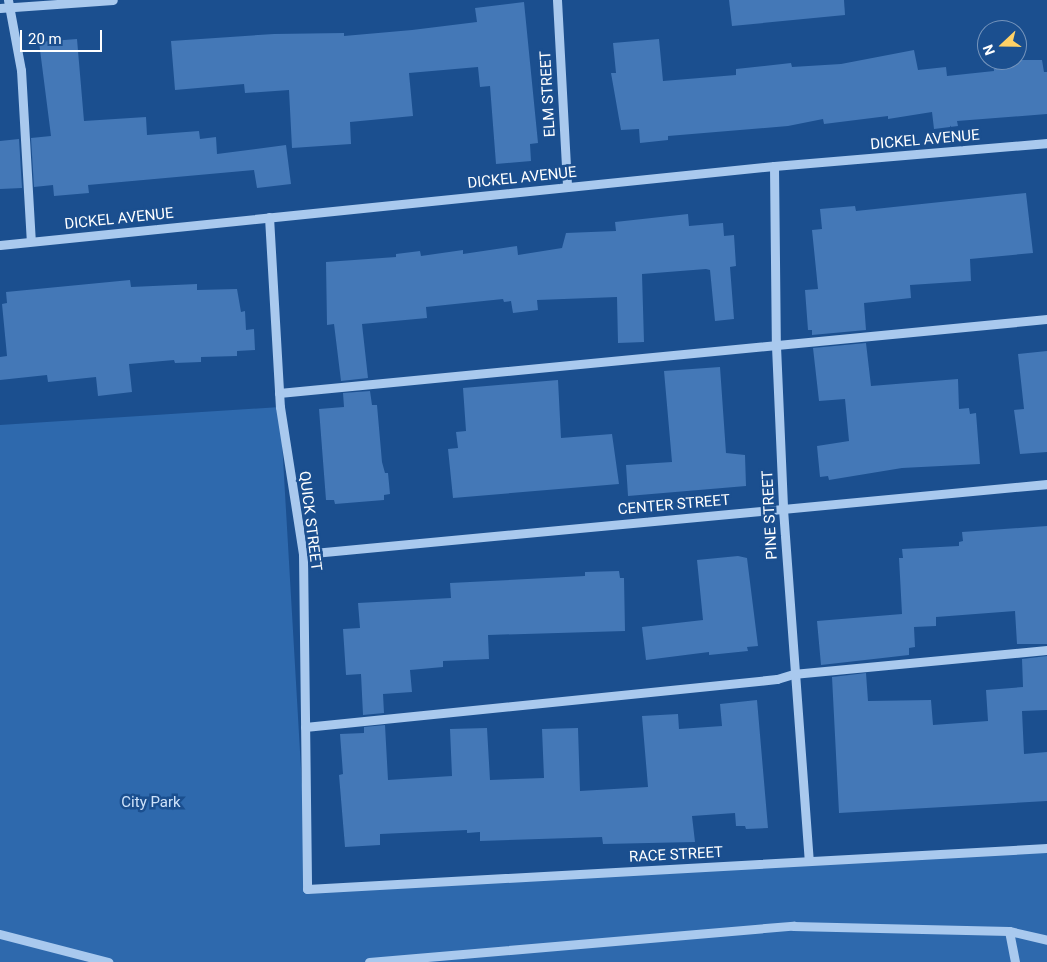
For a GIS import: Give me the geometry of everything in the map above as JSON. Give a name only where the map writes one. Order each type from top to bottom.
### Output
[{"type":"street","points":[[31,241],[21,70],[5,5],[113,0]]},
{"type":"street","name":"ELM STREET","points":[[557,0],[567,187]]},
{"type":"street","name":"DICKEL AVENUE","points":[[0,244],[774,166],[1047,143]]},
{"type":"street","name":"PINE STREET","points":[[774,166],[776,346],[783,509],[793,674],[809,861]]},
{"type":"street","name":"QUICK STREET","points":[[269,217],[279,393],[303,554],[307,890]]},
{"type":"street","points":[[279,393],[1047,319]]},
{"type":"street","name":"CENTER STREET","points":[[303,554],[1047,484]]},
{"type":"street","points":[[305,727],[777,679],[793,674],[1047,650]]},
{"type":"street","name":"RACE STREET","points":[[307,890],[1047,848]]},
{"type":"street","points":[[369,962],[793,926],[1009,931],[1047,940]]},
{"type":"street","points":[[1009,931],[1015,962]]},
{"type":"street","points":[[0,934],[108,962]]},
{"type":"green space","name":"City Park","points":[[280,407],[308,889],[1047,848],[1047,962],[0,962],[0,425]]},
{"type":"building","points":[[729,0],[844,0],[845,15],[732,26]]},
{"type":"building","points":[[524,2],[538,143],[530,144],[531,161],[496,164],[490,86],[480,87],[478,67],[409,73],[413,116],[350,122],[351,144],[292,148],[289,90],[245,93],[244,84],[175,90],[171,41],[274,34],[344,33],[344,36],[412,30],[477,22],[475,8]]},
{"type":"building","points":[[77,39],[84,121],[146,117],[147,135],[199,131],[200,139],[216,137],[217,154],[286,145],[291,184],[257,188],[254,170],[88,185],[89,193],[54,196],[53,185],[34,187],[31,138],[51,136],[39,42]]},
{"type":"building","points":[[659,39],[663,81],[736,75],[736,69],[791,63],[792,67],[841,64],[914,50],[918,70],[946,67],[947,76],[994,70],[1027,70],[1027,60],[1042,60],[1044,72],[1047,72],[1047,114],[957,121],[958,126],[934,129],[932,112],[888,119],[888,116],[824,124],[823,119],[788,126],[668,136],[668,140],[640,143],[639,129],[621,130],[611,73],[616,73],[613,43]]},
{"type":"building","points":[[19,139],[22,188],[0,189],[0,141]]},
{"type":"building","points":[[1026,193],[1033,253],[970,259],[971,281],[910,285],[911,298],[864,303],[866,330],[812,335],[812,330],[808,330],[805,290],[818,289],[812,230],[822,229],[820,209],[855,206],[856,211]]},
{"type":"building","points":[[688,214],[689,226],[723,223],[724,236],[734,235],[736,266],[730,267],[734,319],[715,321],[710,270],[706,269],[642,274],[644,342],[618,343],[617,297],[537,300],[538,310],[513,313],[511,301],[504,302],[503,299],[426,307],[427,318],[362,324],[368,378],[341,381],[334,324],[327,325],[326,262],[396,257],[396,254],[420,251],[421,256],[463,250],[463,254],[517,246],[518,255],[562,248],[566,233],[616,231],[615,222]]},
{"type":"building","points":[[130,280],[131,287],[197,284],[197,290],[237,289],[241,312],[245,311],[246,330],[254,329],[255,350],[237,351],[237,356],[201,357],[201,362],[175,363],[174,360],[129,364],[132,392],[98,396],[96,377],[48,382],[47,375],[0,380],[0,357],[7,356],[2,304],[7,303],[6,292]]},
{"type":"building","points":[[866,343],[871,386],[958,379],[959,409],[969,408],[970,414],[976,413],[980,464],[902,468],[829,480],[828,476],[820,477],[817,446],[849,441],[845,399],[819,401],[813,348]]},
{"type":"building","points":[[1047,351],[1047,452],[1020,454],[1014,410],[1024,409],[1018,354]]},
{"type":"building","points":[[720,367],[726,453],[745,455],[746,486],[628,496],[626,465],[672,462],[664,371]]},
{"type":"building","points":[[558,380],[561,438],[612,434],[619,484],[453,498],[448,449],[458,448],[456,432],[466,431],[463,388]]},
{"type":"building","points":[[370,391],[372,405],[377,405],[382,462],[385,473],[388,473],[390,494],[384,495],[384,500],[335,504],[334,500],[326,500],[319,409],[344,407],[343,393]]},
{"type":"building","points":[[1047,526],[1047,644],[1017,644],[1015,611],[936,617],[936,626],[914,627],[915,647],[909,648],[909,655],[821,665],[817,621],[902,614],[899,558],[903,558],[902,549],[959,546],[959,542],[963,541],[962,532]]},
{"type":"building","points":[[738,556],[747,558],[758,646],[747,647],[748,651],[709,655],[709,652],[646,660],[642,627],[703,620],[697,560]]},
{"type":"building","points":[[619,571],[620,578],[624,578],[625,631],[488,635],[489,659],[443,661],[443,667],[410,670],[412,692],[383,694],[384,713],[363,715],[361,674],[346,675],[343,629],[360,628],[358,603],[451,598],[450,583],[585,576],[585,572]]},
{"type":"building","points":[[1047,656],[1047,710],[1022,711],[1024,754],[1047,752],[1047,801],[839,813],[832,677],[866,673],[868,701],[931,700],[933,725],[988,721],[986,690],[1023,687],[1022,659]]},
{"type":"building","points":[[757,700],[768,828],[746,829],[745,826],[736,826],[735,813],[692,816],[695,842],[603,844],[602,837],[480,841],[480,832],[467,833],[467,830],[380,834],[380,845],[345,847],[339,775],[343,774],[340,734],[364,733],[364,727],[385,725],[388,780],[452,776],[450,729],[487,728],[490,780],[544,778],[542,729],[578,728],[580,791],[648,787],[642,716],[678,714],[679,729],[722,726],[720,704]]}]
